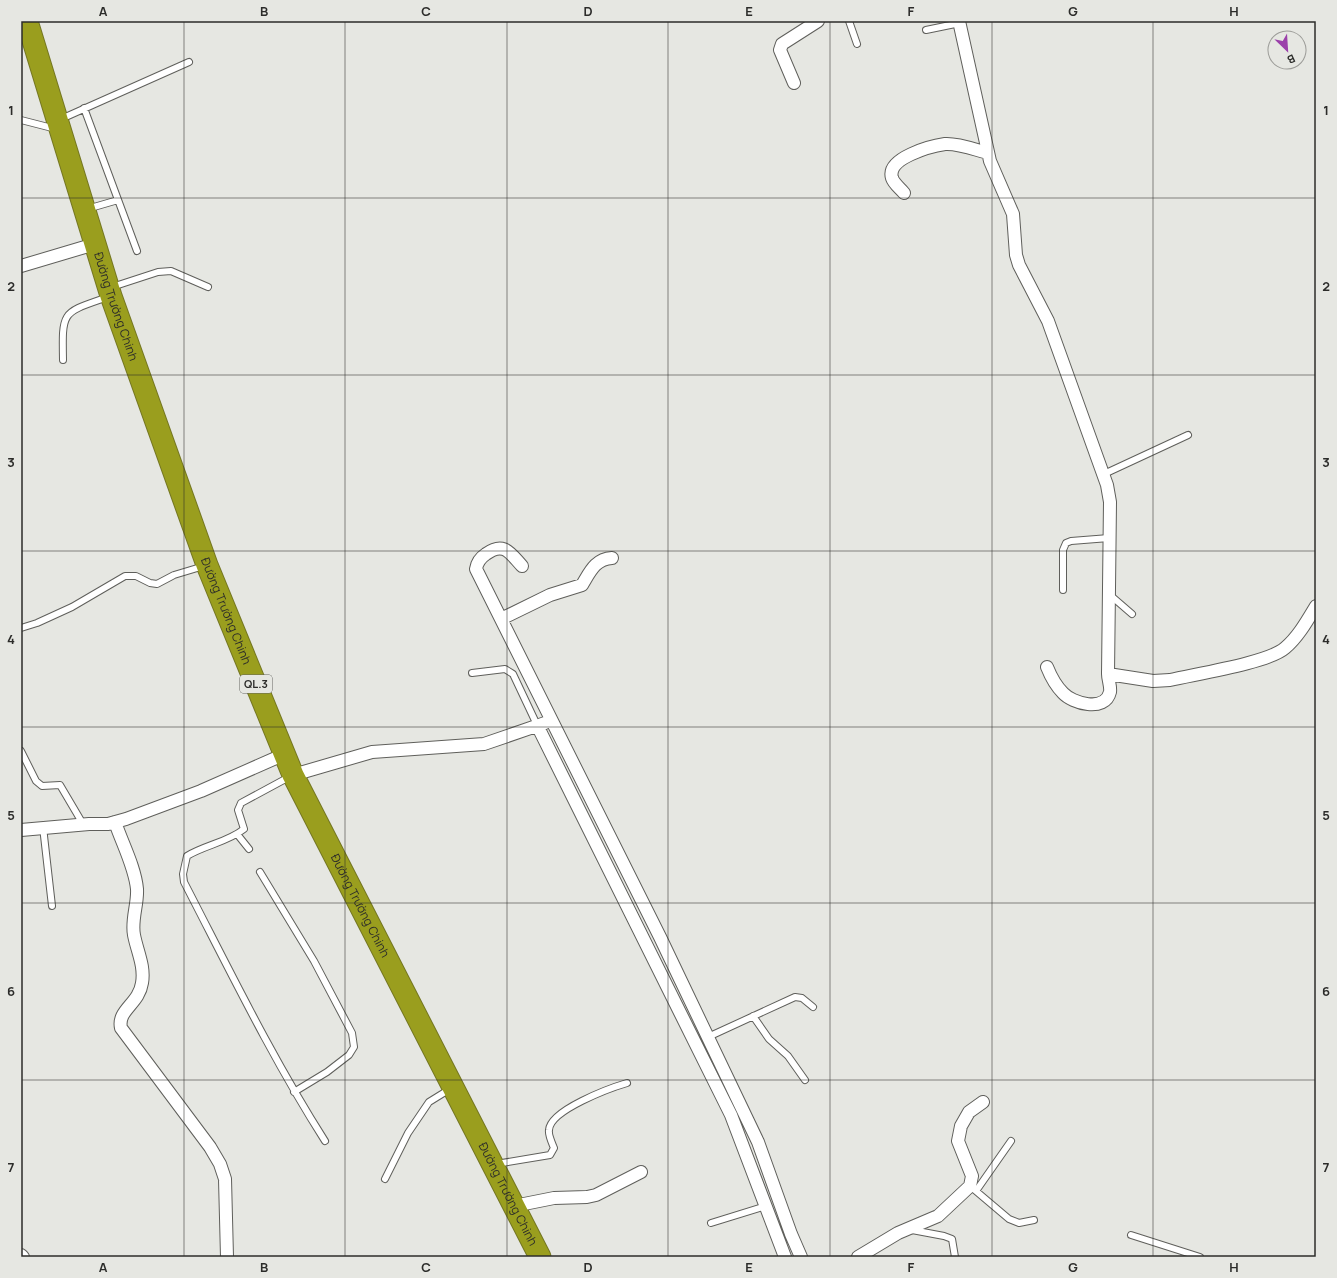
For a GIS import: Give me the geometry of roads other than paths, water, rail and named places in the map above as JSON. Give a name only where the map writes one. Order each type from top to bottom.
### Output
[{"type":"highway","name":"Đường Trường Chinh","points":[[27,21],[110,292],[207,565],[293,775],[540,1257]]},
{"type":"street","points":[[794,83],[782,54],[782,44],[818,21]]},
{"type":"street","points":[[960,22],[988,153],[993,170],[1010,203],[1013,214],[1016,255],[1019,265],[1048,321],[1104,474],[1110,502],[1108,594],[1108,674],[1110,692],[1108,697],[1100,703],[1087,704],[1074,701],[1063,694],[1052,680],[1047,667]]},
{"type":"street","points":[[904,192],[895,184],[892,177],[892,172],[895,164],[914,152],[947,144],[988,153]]},
{"type":"street","points":[[21,266],[95,244]]},
{"type":"street","points":[[522,566],[505,548],[499,548],[494,549],[478,561],[476,570],[501,619],[545,723],[653,940],[731,1115],[785,1257]]},
{"type":"street","points":[[501,619],[550,595],[582,585],[595,564],[603,559],[612,558]]},
{"type":"street","points":[[1108,674],[1153,680],[1170,680],[1268,657],[1284,649],[1296,638],[1316,606]]},
{"type":"street","points":[[293,775],[372,752],[484,744],[545,723]]},
{"type":"street","points":[[21,830],[115,822],[201,791],[285,754]]},
{"type":"street","points":[[115,822],[135,877],[137,890],[134,935],[142,971],[139,994],[122,1014],[120,1021],[121,1028],[210,1147],[220,1164],[225,1179],[227,1257]]},
{"type":"street","points":[[653,940],[708,1037],[765,1160],[791,1234],[801,1257]]},
{"type":"street","points":[[858,1257],[891,1236],[938,1216],[973,1189],[972,1176],[958,1141],[961,1126],[969,1112],[983,1102]]},
{"type":"street","points":[[514,1206],[554,1198],[587,1197],[596,1195],[641,1172]]},
{"type":"lane","points":[[849,21],[857,44]]},
{"type":"lane","points":[[926,30],[960,22]]},
{"type":"lane","points":[[21,120],[60,125],[84,108],[189,62]]},
{"type":"lane","points":[[84,108],[137,251]]},
{"type":"lane","points":[[85,210],[118,200]]},
{"type":"lane","points":[[63,360],[62,330],[66,317],[75,309],[110,292],[158,272],[171,270],[208,287]]},
{"type":"lane","points":[[1104,474],[1188,435]]},
{"type":"lane","points":[[1063,590],[1063,550],[1066,543],[1070,541],[1109,538]]},
{"type":"lane","points":[[21,628],[37,623],[72,607],[125,576],[136,576],[150,583],[157,584],[174,575],[207,565]]},
{"type":"lane","points":[[1108,594],[1132,614]]},
{"type":"lane","points":[[472,673],[505,670],[513,674],[545,723]]},
{"type":"lane","points":[[21,751],[36,781],[42,786],[60,785],[83,824]]},
{"type":"lane","points":[[293,775],[241,804],[238,810],[244,829],[237,834],[197,850],[187,856],[183,874],[184,882],[294,1092],[325,1141]]},
{"type":"lane","points":[[43,827],[52,906]]},
{"type":"lane","points":[[237,834],[249,849]]},
{"type":"lane","points":[[260,872],[314,961],[352,1033],[354,1047],[349,1055],[327,1072],[294,1092]]},
{"type":"lane","points":[[708,1037],[795,997],[802,998],[813,1007]]},
{"type":"lane","points":[[753,1016],[769,1039],[788,1056],[805,1080]]},
{"type":"lane","points":[[493,1165],[550,1154],[554,1148],[549,1130],[552,1119],[564,1111],[610,1088],[627,1082]]},
{"type":"lane","points":[[385,1180],[408,1133],[429,1102],[452,1087]]},
{"type":"lane","points":[[1011,1141],[973,1189],[1009,1219],[1019,1223],[1034,1220]]},
{"type":"lane","points":[[711,1223],[766,1206]]},
{"type":"lane","points":[[908,1229],[952,1239],[955,1257]]},
{"type":"lane","points":[[1131,1234],[1200,1257]]}]
